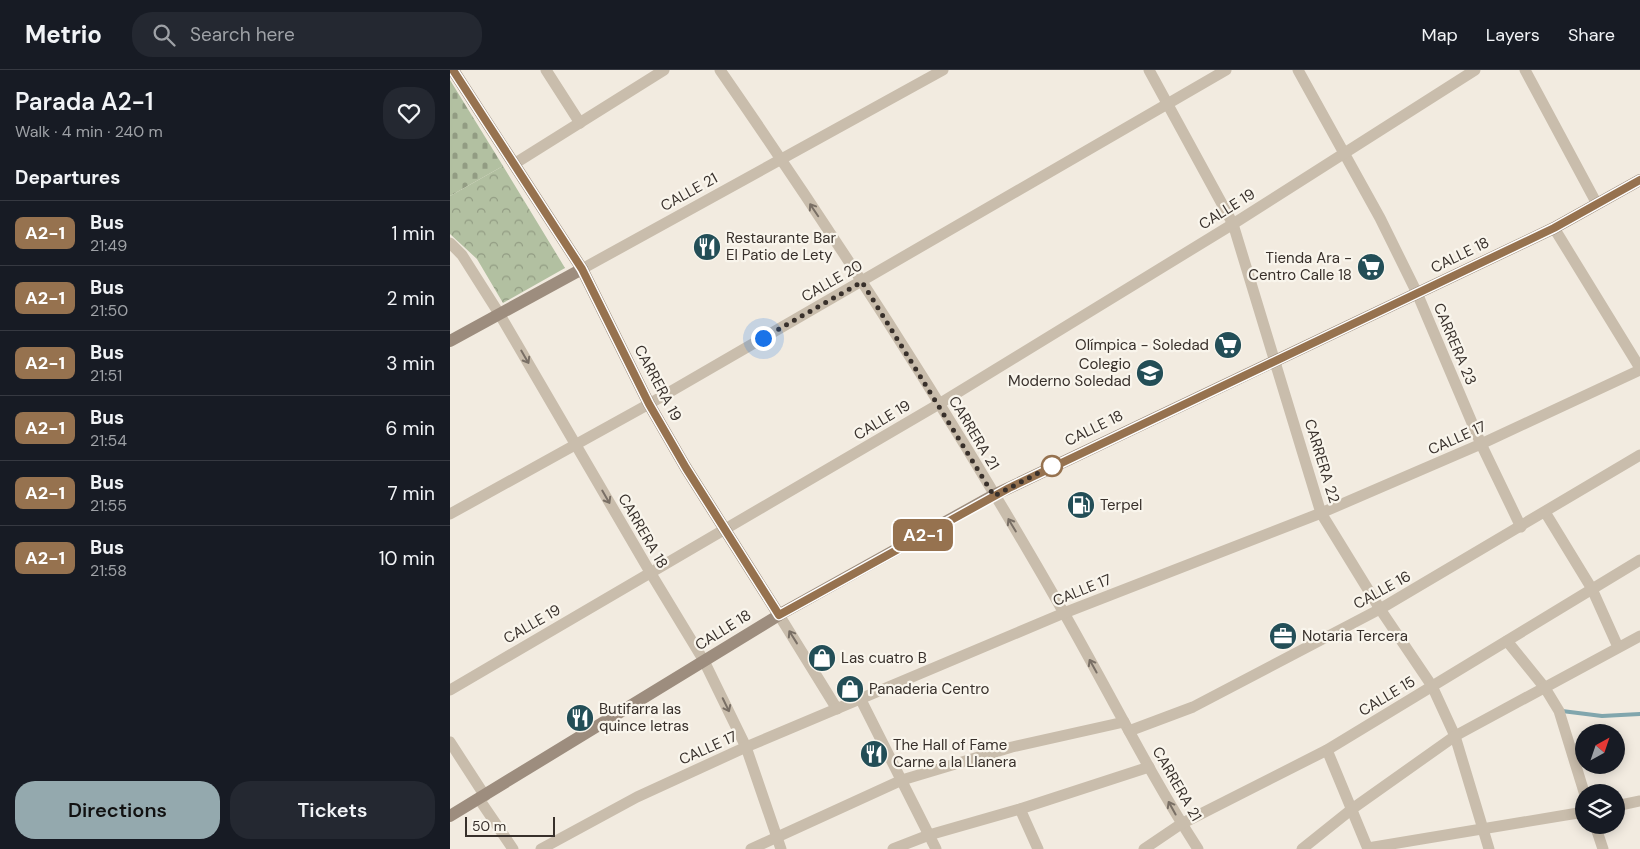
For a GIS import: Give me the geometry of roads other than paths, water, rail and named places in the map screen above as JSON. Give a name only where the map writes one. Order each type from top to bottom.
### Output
[{"type":"main road","name":"CARRERA 19","points":[[453,70],[582,269],[649,404],[724,531],[779,615]]},
{"type":"main road","name":"CALLE 18","points":[[450,816],[779,615],[994,496],[1554,228],[1640,180]]},
{"type":"main road","name":"CALLE 21","points":[[450,341],[582,269]]},
{"type":"street","points":[[546,70],[580,123]]},
{"type":"street","points":[[514,164],[664,70]]},
{"type":"street","name":"CARRERA 21","points":[[720,70],[862,282],[939,404],[1064,613],[1181,824],[1198,849]]},
{"type":"street","name":"CALLE 21","points":[[582,269],[942,70]]},
{"type":"street","name":"CARRERA 22","points":[[1149,70],[1232,224],[1276,360],[1321,513],[1380,609],[1432,686],[1455,736],[1489,849]]},
{"type":"street","name":"CALLE 20","points":[[450,514],[649,404],[1226,70]]},
{"type":"street","name":"CARRERA 23","points":[[1298,70],[1380,218],[1418,294],[1481,444],[1520,527]]},
{"type":"street","name":"CALLE 19","points":[[450,690],[939,404],[1232,224],[1475,70]]},
{"type":"street","points":[[1525,70],[1597,204]]},
{"type":"street","points":[[1554,228],[1640,369]]},
{"type":"street","name":"CARRERA 18","points":[[450,243],[462,255],[500,315],[704,661],[746,747],[782,849]]},
{"type":"street","name":"CALLE 17","points":[[546,848],[637,797],[746,747],[862,700],[1064,613],[1321,513],[1481,444],[1640,369]]},
{"type":"street","name":"CALLE 16","points":[[752,849],[902,780],[1012,747],[1126,727],[1193,707],[1380,609],[1640,455]]},
{"type":"street","points":[[1545,512],[1592,589],[1618,647]]},
{"type":"street","name":"CALLE 15","points":[[1144,849],[1181,824],[1327,750],[1640,560]]},
{"type":"street","name":"CARRERA 19","points":[[779,615],[837,709]]},
{"type":"street","points":[[1302,849],[1352,809],[1455,736],[1640,636]]},
{"type":"street","points":[[1507,641],[1545,688],[1559,711],[1582,784]]},
{"type":"street","points":[[862,700],[936,849]]},
{"type":"street","points":[[450,742],[513,849]]},
{"type":"street","points":[[1327,750],[1368,848],[1575,813]]},
{"type":"street","points":[[893,849],[1149,767]]},
{"type":"street","points":[[1625,804],[1640,801]]},
{"type":"street","points":[[1020,809],[1038,849]]},
{"type":"street","points":[[1598,834],[1603,849]]},
{"type":"waterway","points":[[1562,711],[1602,716],[1640,714]]},
{"type":"place","name":"Restaurante Bar El Patio de Lety","points":[[707,247]]},
{"type":"place","name":"Tienda Ara - Centro Calle 18","points":[[1371,267]]},
{"type":"place","name":"Olímpica - Soledad","points":[[1228,345]]},
{"type":"place","name":"Colegio Moderno Soledad","points":[[1150,373]]},
{"type":"place","name":"Terpel","points":[[1081,505]]},
{"type":"place","name":"Notaria Tercera","points":[[1283,636]]},
{"type":"place","name":"Las cuatro B","points":[[822,658]]},
{"type":"place","name":"Panaderia Centro","points":[[850,689]]},
{"type":"place","name":"Butifarra las quince letras","points":[[580,718]]},
{"type":"place","name":"The Hall of Fame Carne a la Llanera","points":[[874,754]]}]
